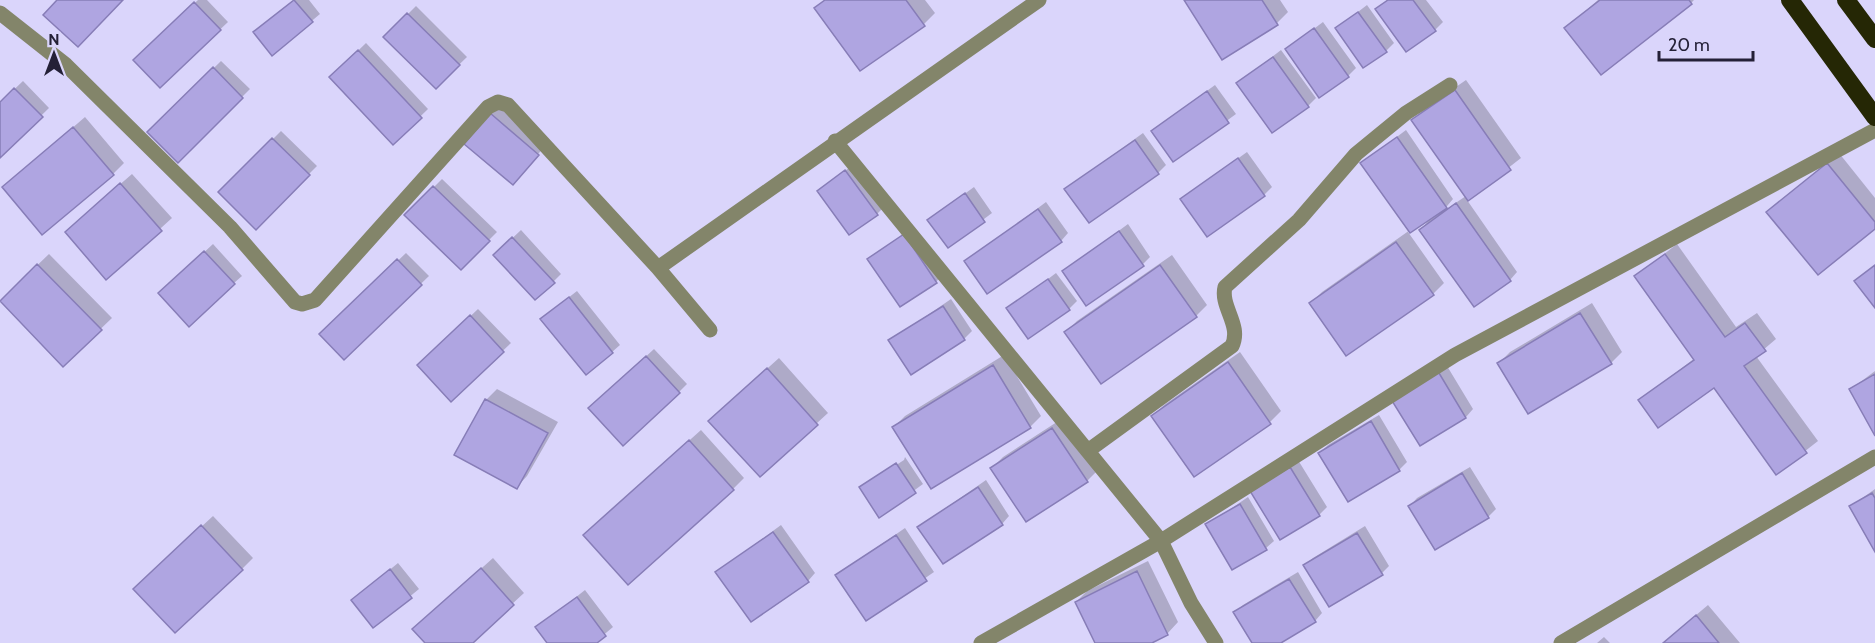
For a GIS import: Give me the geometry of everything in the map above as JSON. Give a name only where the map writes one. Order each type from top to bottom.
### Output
[{"type":"highway","points":[[1790,0],[1875,117]]},
{"type":"highway","points":[[1846,0],[1875,39]]},
{"type":"street","points":[[658,268],[835,141],[1039,0]]},
{"type":"street","points":[[0,13],[66,65],[230,227],[295,302],[302,304],[315,300],[488,107],[498,102],[508,105],[658,268],[710,330]]},
{"type":"street","points":[[1089,450],[1232,346],[1235,332],[1225,300],[1226,286],[1299,220],[1356,154],[1406,113],[1450,85]]},
{"type":"street","points":[[981,643],[1161,541],[1455,355],[1875,130]]},
{"type":"street","points":[[835,141],[1161,541],[1191,603],[1216,643]]},
{"type":"street","points":[[1561,643],[1875,457]]},
{"type":"building","points":[[57,0],[123,0],[78,47],[43,15]]},
{"type":"building","points":[[294,0],[313,22],[272,56],[253,32]]},
{"type":"building","points":[[825,0],[906,0],[925,26],[860,71],[814,8]]},
{"type":"building","points":[[1184,0],[1262,0],[1278,25],[1222,60]]},
{"type":"building","points":[[1388,0],[1413,0],[1436,31],[1406,52],[1375,9]]},
{"type":"building","points":[[1600,0],[1689,0],[1692,4],[1601,75],[1564,28]]},
{"type":"building","points":[[194,2],[221,30],[160,88],[133,60]]},
{"type":"building","points":[[1358,12],[1387,52],[1363,68],[1335,28]]},
{"type":"building","points":[[407,13],[460,65],[436,89],[383,37]]},
{"type":"building","points":[[1314,28],[1349,77],[1319,98],[1285,49]]},
{"type":"building","points":[[358,50],[422,118],[393,145],[329,77]]},
{"type":"building","points":[[1273,57],[1309,107],[1272,133],[1236,83]]},
{"type":"building","points":[[213,67],[243,98],[178,163],[147,132]]},
{"type":"building","points":[[14,88],[43,117],[0,158],[0,102]]},
{"type":"building","points":[[1455,90],[1511,170],[1468,201],[1411,120]]},
{"type":"building","points":[[1207,91],[1229,123],[1173,162],[1151,131]]},
{"type":"building","points":[[490,113],[539,155],[513,185],[464,144]]},
{"type":"building","points":[[73,127],[114,175],[42,235],[2,187]]},
{"type":"building","points":[[1397,137],[1447,208],[1410,233],[1360,163]]},
{"type":"building","points":[[272,138],[310,175],[256,230],[218,192]]},
{"type":"building","points":[[1135,140],[1159,174],[1089,223],[1064,189]]},
{"type":"building","points":[[1238,158],[1265,196],[1207,237],[1180,199]]},
{"type":"building","points":[[1827,163],[1875,222],[1875,229],[1818,275],[1766,212]]},
{"type":"building","points":[[845,170],[878,215],[849,235],[817,191]]},
{"type":"building","points":[[120,183],[162,231],[106,280],[65,232]]},
{"type":"building","points":[[433,186],[490,241],[461,270],[404,215]]},
{"type":"building","points":[[965,193],[985,222],[948,248],[927,220]]},
{"type":"building","points":[[1456,203],[1511,281],[1474,307],[1419,230]]},
{"type":"building","points":[[1038,209],[1062,242],[987,294],[964,261]]},
{"type":"building","points":[[1119,231],[1144,266],[1086,306],[1062,271]]},
{"type":"building","points":[[904,234],[937,283],[900,307],[867,259]]},
{"type":"building","points":[[512,237],[555,283],[535,300],[493,255]]},
{"type":"building","points":[[1396,242],[1434,295],[1346,356],[1309,303]]},
{"type":"building","points":[[204,251],[235,284],[189,327],[158,293]]},
{"type":"building","points":[[1665,254],[1725,337],[1745,323],[1766,351],[1744,366],[1807,453],[1776,475],[1714,388],[1658,428],[1638,400],[1694,360],[1634,276]]},
{"type":"building","points":[[397,259],[422,285],[344,360],[319,334]]},
{"type":"building","points":[[37,264],[102,330],[63,367],[0,301]]},
{"type":"building","points":[[1160,265],[1197,317],[1101,384],[1064,332]]},
{"type":"building","points":[[1875,265],[1875,308],[1854,281]]},
{"type":"building","points":[[1048,279],[1070,310],[1028,339],[1006,308]]},
{"type":"building","points":[[569,297],[613,353],[586,375],[540,319]]},
{"type":"building","points":[[943,306],[965,340],[911,375],[888,340]]},
{"type":"building","points":[[1580,313],[1612,364],[1528,414],[1497,363]]},
{"type":"building","points":[[470,315],[504,352],[451,402],[417,365]]},
{"type":"building","points":[[646,356],[680,393],[623,446],[588,408]]},
{"type":"building","points":[[1228,362],[1271,424],[1194,477],[1151,416]]},
{"type":"building","points":[[993,365],[1031,428],[931,489],[892,427]]},
{"type":"building","points":[[767,368],[818,425],[760,477],[708,421]]},
{"type":"building","points":[[1436,368],[1466,418],[1420,446],[1389,396]]},
{"type":"building","points":[[1875,374],[1875,436],[1849,389]]},
{"type":"building","points":[[485,399],[548,433],[517,489],[454,455]]},
{"type":"building","points":[[1371,421],[1400,471],[1348,502],[1318,453]]},
{"type":"building","points":[[1052,428],[1088,482],[1026,522],[990,468]]},
{"type":"building","points":[[689,440],[734,490],[628,585],[583,535]]},
{"type":"building","points":[[896,463],[916,493],[879,518],[859,487]]},
{"type":"building","points":[[1290,467],[1320,516],[1280,540],[1250,491]]},
{"type":"building","points":[[1462,473],[1489,518],[1435,550],[1408,506]]},
{"type":"building","points":[[978,487],[1003,525],[943,564],[917,527]]},
{"type":"building","points":[[1872,493],[1875,498],[1875,552],[1849,506]]},
{"type":"building","points":[[1240,504],[1267,550],[1232,570],[1205,524]]},
{"type":"building","points":[[201,525],[243,570],[175,633],[133,589]]},
{"type":"building","points":[[773,532],[809,582],[751,622],[715,572]]},
{"type":"building","points":[[1357,533],[1383,575],[1329,607],[1303,565]]},
{"type":"building","points":[[896,535],[927,581],[866,621],[835,575]]},
{"type":"building","points":[[481,568],[514,605],[473,643],[425,643],[412,629]]},
{"type":"building","points":[[390,569],[412,598],[373,628],[351,600]]},
{"type":"building","points":[[1137,571],[1168,635],[1152,643],[1095,643],[1075,602]]},
{"type":"building","points":[[1289,579],[1316,622],[1281,643],[1252,643],[1233,612]]},
{"type":"building","points":[[577,597],[606,636],[597,643],[547,643],[535,627]]},
{"type":"building","points":[[1696,615],[1719,643],[1663,643]]}]
